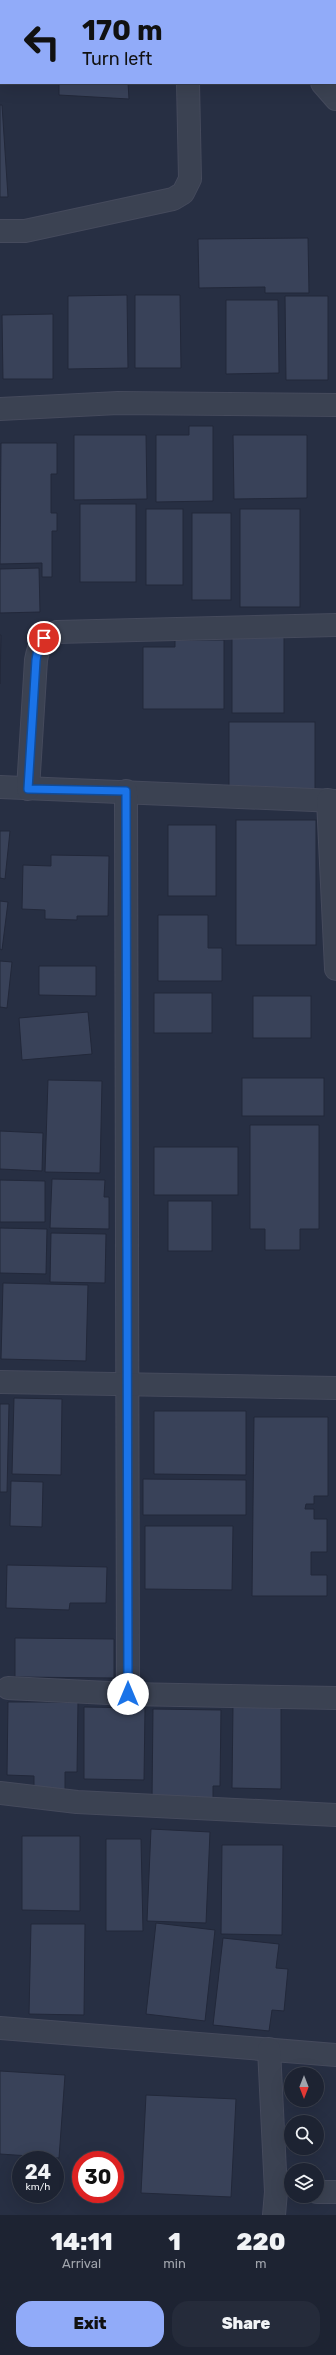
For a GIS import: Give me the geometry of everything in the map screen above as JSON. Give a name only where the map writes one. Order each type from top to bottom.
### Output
[{"type":"street","points":[[0,231],[24,230],[151,204],[173,199],[183,193],[190,179],[188,84]]},
{"type":"street","points":[[323,84],[336,99]]},
{"type":"street","points":[[0,409],[118,402],[336,405]]},
{"type":"street","points":[[28,789],[36,660],[38,649],[44,638],[57,632],[336,625]]},
{"type":"street","points":[[0,788],[126,791],[332,800],[336,970]]},
{"type":"street","points":[[126,791],[128,1694]]},
{"type":"street","points":[[0,1382],[128,1383],[336,1388]]},
{"type":"street","points":[[8,1688],[128,1694],[336,1698]]},
{"type":"street","points":[[0,1793],[77,1802],[336,1816]]},
{"type":"street","points":[[0,2028],[336,2055]]},
{"type":"street","points":[[269,2049],[283,2192],[274,2215]]},
{"type":"street","points":[[324,2192],[336,2192]]},
{"type":"building","points":[[59,84],[128,84],[129,99],[59,95]]},
{"type":"building","points":[[0,105],[2,105],[8,197],[0,197]]},
{"type":"building","points":[[308,238],[309,293],[265,293],[265,287],[199,288],[198,239]]},
{"type":"building","points":[[127,295],[128,368],[68,369],[68,296]]},
{"type":"building","points":[[135,295],[180,295],[181,368],[135,368]]},
{"type":"building","points":[[285,296],[328,296],[328,380],[286,380]]},
{"type":"building","points":[[226,300],[278,300],[279,373],[226,374]]},
{"type":"building","points":[[53,314],[53,379],[3,379],[2,315]]},
{"type":"building","points":[[189,426],[213,426],[213,501],[156,502],[156,435],[189,435]]},
{"type":"building","points":[[74,435],[146,435],[147,499],[74,500]]},
{"type":"building","points":[[233,435],[307,435],[307,498],[234,499]]},
{"type":"building","points":[[1,443],[57,443],[57,474],[51,474],[51,513],[57,513],[57,531],[52,531],[52,577],[42,577],[42,563],[0,564]]},
{"type":"building","points":[[80,504],[136,504],[136,582],[80,582]]},
{"type":"building","points":[[146,509],[183,509],[183,585],[146,585]]},
{"type":"building","points":[[240,509],[300,509],[300,607],[240,607]]},
{"type":"building","points":[[192,513],[231,513],[231,600],[192,600]]},
{"type":"building","points":[[39,568],[40,612],[0,613],[0,569]]},
{"type":"building","points":[[232,629],[284,629],[284,713],[232,713]]},
{"type":"building","points":[[0,635],[1,635],[0,684]]},
{"type":"building","points":[[175,640],[224,640],[224,709],[143,709],[143,647],[175,647]]},
{"type":"building","points":[[229,722],[315,722],[315,789],[229,789]]},
{"type":"building","points":[[236,820],[316,820],[316,945],[236,945]]},
{"type":"building","points":[[168,825],[216,825],[216,896],[168,896]]},
{"type":"building","points":[[0,831],[10,831],[5,879],[0,878]]},
{"type":"building","points":[[51,855],[109,856],[108,916],[77,916],[77,920],[45,919],[45,910],[22,909],[23,865],[51,866]]},
{"type":"building","points":[[0,901],[8,902],[2,950],[0,949]]},
{"type":"building","points":[[158,915],[208,915],[208,948],[222,948],[222,981],[158,981]]},
{"type":"building","points":[[0,961],[12,962],[7,1008],[0,1007]]},
{"type":"building","points":[[39,966],[96,966],[96,996],[39,995]]},
{"type":"building","points":[[154,993],[212,993],[212,1033],[154,1033]]},
{"type":"building","points":[[253,996],[311,996],[311,1038],[253,1038]]},
{"type":"building","points":[[88,1012],[92,1054],[22,1060],[19,1018]]},
{"type":"building","points":[[242,1078],[324,1078],[324,1116],[242,1116]]},
{"type":"building","points":[[48,1080],[102,1081],[100,1173],[45,1172]]},
{"type":"building","points":[[250,1125],[319,1125],[319,1229],[300,1229],[300,1250],[265,1250],[265,1229],[250,1229]]},
{"type":"building","points":[[0,1131],[43,1133],[42,1171],[0,1169]]},
{"type":"building","points":[[154,1147],[238,1147],[238,1195],[154,1195]]},
{"type":"building","points":[[52,1179],[105,1180],[104,1197],[109,1197],[109,1229],[50,1228]]},
{"type":"building","points":[[0,1180],[45,1181],[45,1222],[0,1222]]},
{"type":"building","points":[[168,1201],[212,1201],[212,1251],[168,1251]]},
{"type":"building","points":[[0,1228],[47,1229],[46,1274],[0,1273]]},
{"type":"building","points":[[51,1233],[106,1234],[105,1283],[50,1282]]},
{"type":"building","points":[[3,1283],[88,1285],[86,1361],[1,1359]]},
{"type":"building","points":[[14,1398],[62,1399],[61,1475],[12,1474]]},
{"type":"building","points":[[0,1404],[9,1404],[7,1492],[0,1492]]},
{"type":"building","points":[[154,1411],[246,1411],[246,1475],[154,1474]]},
{"type":"building","points":[[254,1417],[328,1417],[328,1496],[314,1496],[314,1504],[306,1504],[305,1509],[314,1509],[314,1519],[327,1519],[327,1552],[311,1552],[311,1575],[327,1575],[327,1596],[252,1596]]},
{"type":"building","points":[[143,1479],[246,1480],[246,1515],[143,1515]]},
{"type":"building","points":[[11,1481],[43,1482],[42,1527],[10,1526]]},
{"type":"building","points":[[145,1526],[233,1526],[232,1590],[145,1589]]},
{"type":"building","points":[[7,1565],[107,1567],[106,1603],[70,1603],[69,1610],[6,1608]]},
{"type":"building","points":[[15,1638],[114,1639],[114,1678],[15,1677]]},
{"type":"building","points":[[8,1702],[78,1702],[77,1772],[65,1772],[65,1790],[34,1790],[34,1776],[7,1775]]},
{"type":"building","points":[[233,1706],[281,1706],[281,1789],[232,1788]]},
{"type":"building","points":[[84,1707],[145,1708],[144,1780],[84,1779]]},
{"type":"building","points":[[153,1709],[221,1710],[220,1786],[213,1786],[213,1801],[152,1800]]},
{"type":"building","points":[[151,1829],[210,1832],[206,1923],[147,1921]]},
{"type":"building","points":[[22,1836],[80,1836],[80,1911],[22,1910]]},
{"type":"building","points":[[106,1839],[141,1839],[143,1931],[106,1931]]},
{"type":"building","points":[[222,1845],[283,1845],[282,1935],[221,1934]]},
{"type":"building","points":[[156,1923],[215,1930],[205,2021],[146,2014]]},
{"type":"building","points":[[31,1924],[85,1924],[84,2015],[29,2014]]},
{"type":"building","points":[[223,1938],[279,1944],[276,1968],[288,1969],[284,2011],[272,2010],[269,2031],[213,2025]]},
{"type":"building","points":[[0,2071],[65,2075],[60,2151],[12,2151],[12,2155],[0,2154]]},
{"type":"building","points":[[146,2095],[236,2099],[231,2197],[141,2193]]},
{"type":"route","points":[[44,638],[38,649],[36,660],[28,789],[126,791],[128,1694]]}]
